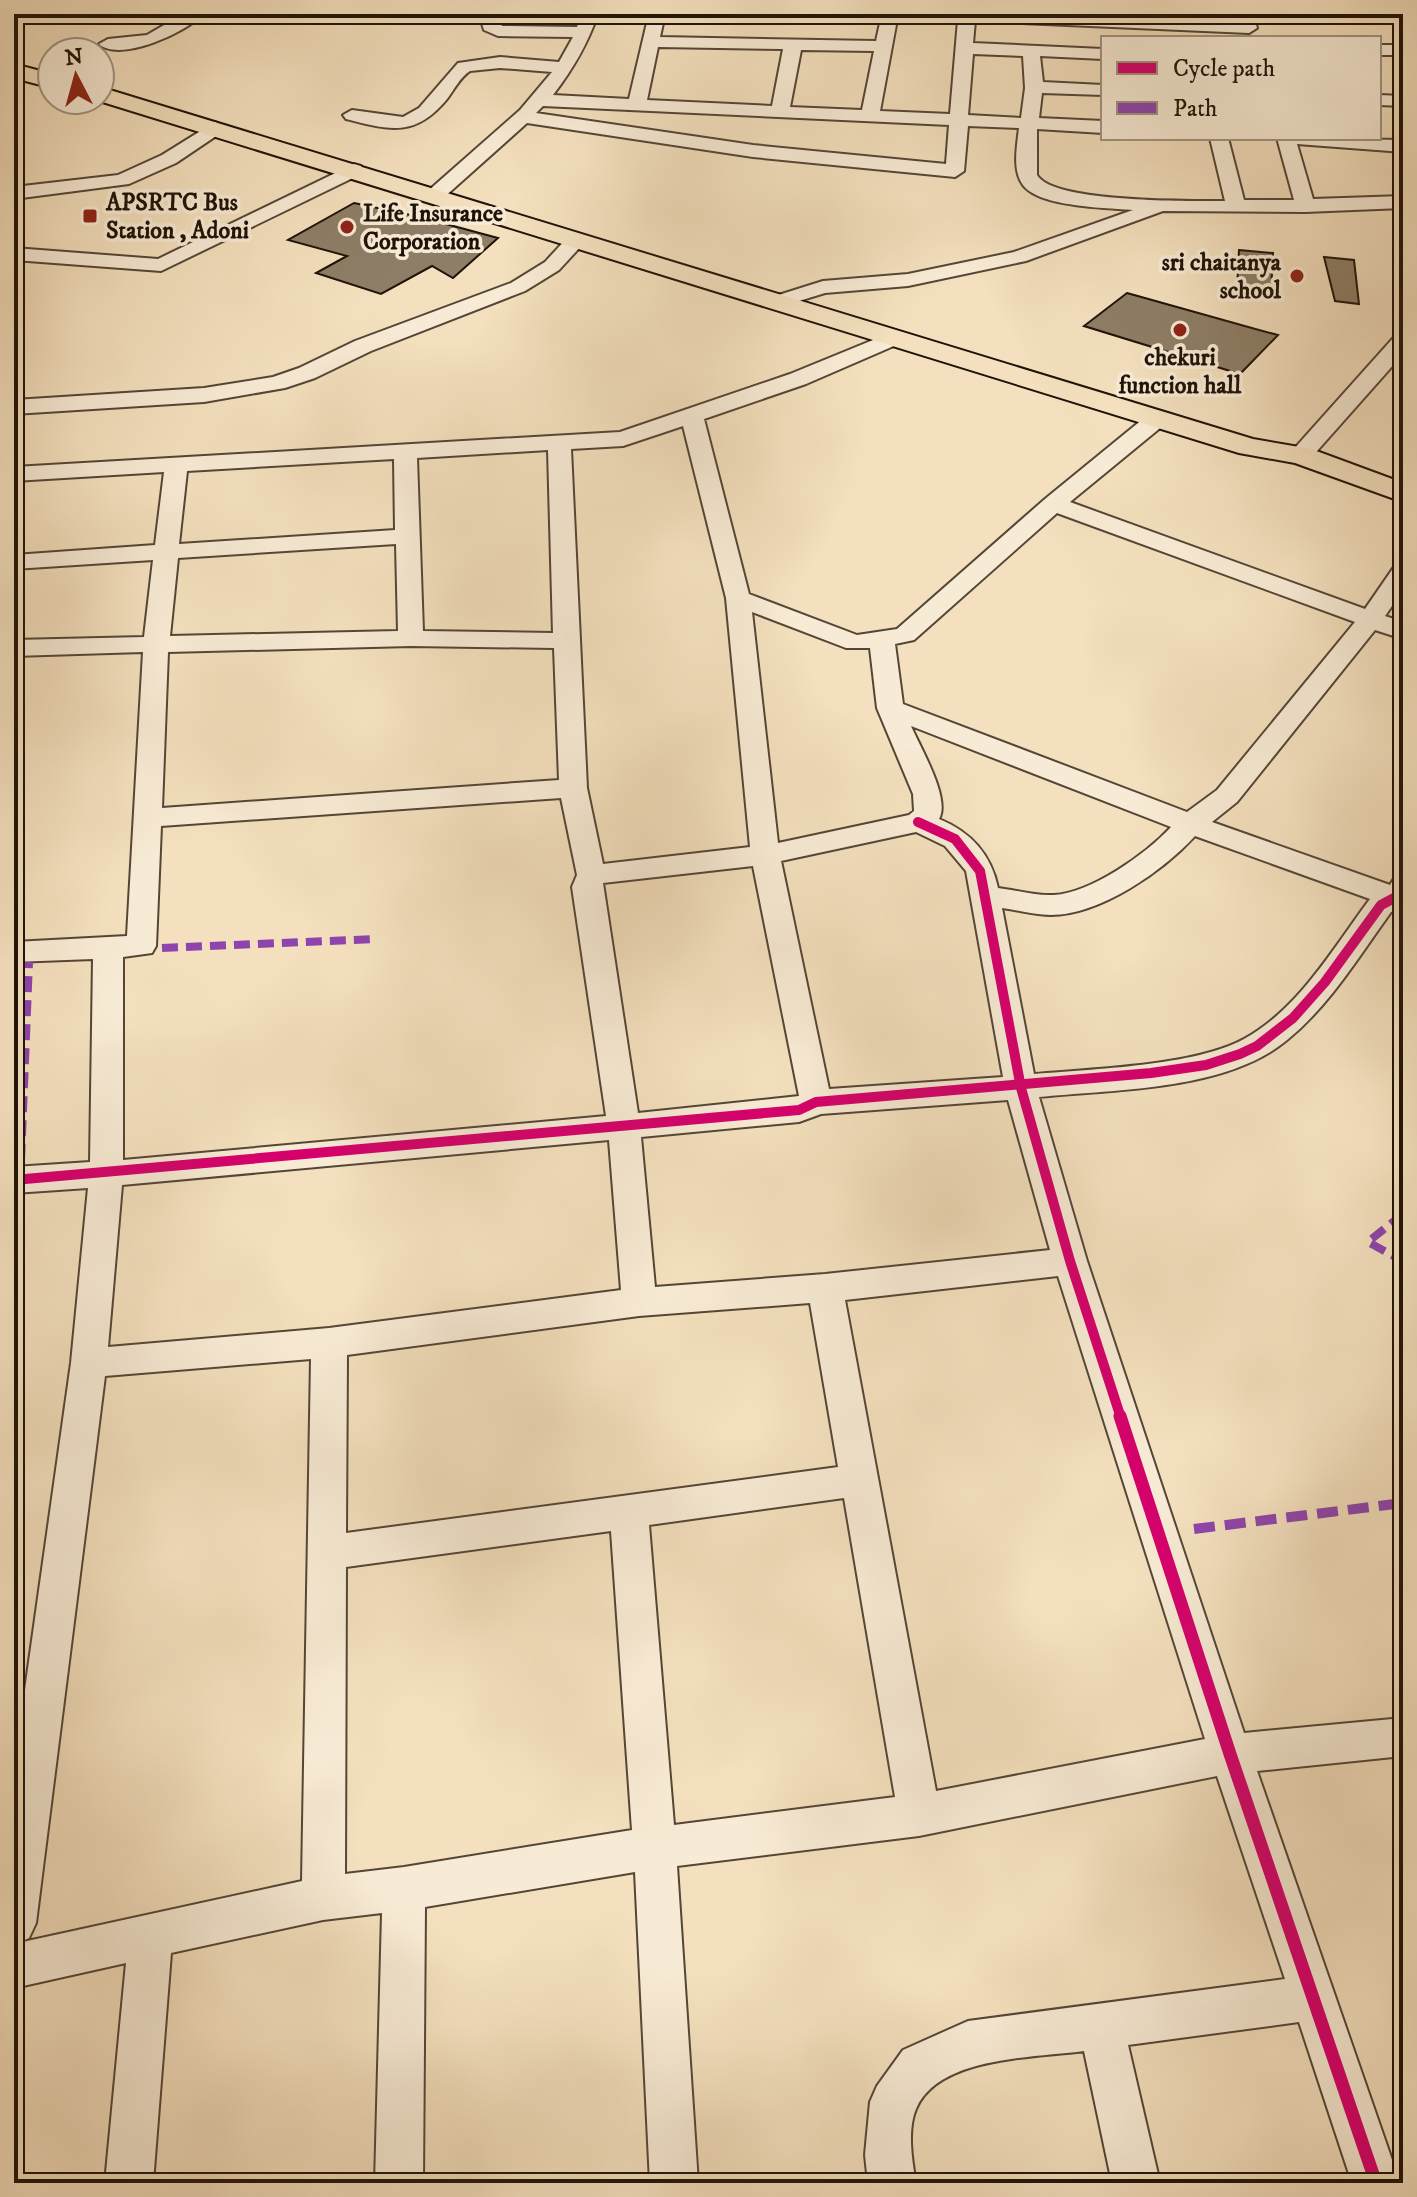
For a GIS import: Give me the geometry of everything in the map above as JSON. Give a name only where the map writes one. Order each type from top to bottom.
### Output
[{"type":"main road","points":[[14,71],[36,77]]},
{"type":"main road","points":[[116,99],[1249,447],[1301,455],[1403,493]]},
{"type":"street","points":[[116,43],[151,40],[195,14]]},
{"type":"street","points":[[487,14],[490,26],[511,33],[584,32]]},
{"type":"street","points":[[435,195],[556,84],[584,32],[590,14]]},
{"type":"street","points":[[637,104],[657,14]]},
{"type":"street","points":[[870,116],[890,14]]},
{"type":"street","points":[[925,14],[1165,19],[1194,32],[1253,25]]},
{"type":"street","points":[[520,116],[753,151],[955,171],[967,15]]},
{"type":"street","points":[[652,42],[883,46]]},
{"type":"street","points":[[780,112],[793,44]]},
{"type":"street","points":[[964,48],[1101,54]]},
{"type":"street","points":[[1381,50],[1403,50]]},
{"type":"street","points":[[1031,51],[1034,87],[1025,165],[1031,184],[1040,191],[1092,201],[1166,205],[1305,206],[1403,202]]},
{"type":"street","points":[[352,115],[392,124],[416,120],[457,72],[468,66],[491,63],[565,68]]},
{"type":"street","points":[[1034,87],[1101,90]]},
{"type":"street","points":[[538,100],[1101,127]]},
{"type":"street","points":[[1381,100],[1403,101]]},
{"type":"street","points":[[14,193],[122,180],[169,159],[215,128]]},
{"type":"street","points":[[1220,140],[1236,206]]},
{"type":"street","points":[[1288,140],[1305,206]]},
{"type":"street","points":[[1317,140],[1403,146]]},
{"type":"street","points":[[14,254],[161,265],[354,170]]},
{"type":"street","points":[[776,302],[823,287],[908,280],[1019,257],[1166,205]]},
{"type":"street","points":[[14,407],[204,395],[277,383],[526,283],[552,266],[575,241]]},
{"type":"street","points":[[14,474],[623,439],[798,379],[895,337]]},
{"type":"street","points":[[1301,455],[1403,341]]},
{"type":"street","points":[[692,416],[738,598],[765,855],[816,1102]]},
{"type":"street","points":[[738,598],[855,643],[905,635],[1053,504],[1157,419]]},
{"type":"street","points":[[559,445],[573,788],[591,875],[587,887],[624,1125],[639,1302]]},
{"type":"street","points":[[405,453],[411,638]]},
{"type":"street","points":[[14,952],[141,946],[156,643],[176,465]]},
{"type":"street","points":[[1053,504],[1403,631]]},
{"type":"street","points":[[14,562],[408,536]]},
{"type":"street","points":[[984,896],[1051,905],[1076,902],[1122,880],[1173,842],[1190,824],[1227,796],[1370,620],[1403,572]]},
{"type":"street","points":[[14,648],[411,638],[566,641]]},
{"type":"street","points":[[591,875],[765,855],[918,822],[928,814],[927,794],[890,708],[882,639]]},
{"type":"street","points":[[890,708],[1190,824],[1401,895]]},
{"type":"street","points":[[148,818],[573,788]]},
{"type":"street","points":[[918,822],[953,835],[968,848],[980,871],[1021,1088],[1070,1261],[1230,1754],[1376,2183]]},
{"type":"street","points":[[14,1180],[799,1110],[816,1102],[1021,1088],[1184,1069],[1226,1060],[1258,1045],[1297,1014],[1381,905],[1401,895]]},
{"type":"street","points":[[14,1923],[89,1363],[106,1174],[108,947]]},
{"type":"street","points":[[89,1363],[329,1343],[639,1302],[825,1288],[1070,1261]]},
{"type":"street","points":[[825,1288],[919,1815]]},
{"type":"street","points":[[323,1898],[329,1343]]},
{"type":"street","points":[[327,1553],[859,1480]]},
{"type":"street","points":[[629,1511],[655,1848],[674,2183]]},
{"type":"street","points":[[14,1966],[323,1898],[404,1889],[655,1848],[919,1815],[1230,1754],[1403,1737]]},
{"type":"street","points":[[399,2183],[404,1889]]},
{"type":"street","points":[[129,2183],[150,1936]]},
{"type":"street","points":[[892,2183],[888,2155],[893,2102],[919,2066],[968,2044],[1313,1998]]},
{"type":"street","points":[[1101,2026],[1136,2183]]},
{"type":"building","points":[[354,203],[498,238],[453,278],[432,266],[381,294],[316,273],[347,256],[288,240]]},
{"type":"building","points":[[1239,250],[1273,253],[1271,293],[1237,289]]},
{"type":"building","points":[[1324,257],[1354,260],[1359,304],[1335,301]]},
{"type":"building","name":"chekuri function hall","points":[[1127,293],[1278,335],[1240,374],[1084,326]]},
{"type":"marked path","points":[[162,948],[375,939]]},
{"type":"marked path","points":[[21,1160],[29,962]]},
{"type":"marked path","points":[[1403,1214],[1368,1242],[1403,1261]]},
{"type":"marked path","points":[[1194,1529],[1403,1503]]},
{"type":"cycle path","points":[[918,822],[955,839],[980,871],[1021,1088],[1070,1261],[1230,1754],[1376,2183]]},
{"type":"cycle path","points":[[14,1180],[799,1110],[816,1102],[1040,1085],[1206,1065],[1257,1046],[1293,1018],[1325,982],[1381,905],[1396,897],[1403,887]]},
{"type":"place","name":"APSRTC Bus Station , Adoni","points":[[90,216]]},
{"type":"place","name":"Life Insurance Corporation","points":[[347,227]]},
{"type":"place","name":"sri chaitanya school","points":[[1297,276]]},
{"type":"place","name":"chekuri function hall","points":[[1180,330]]}]
